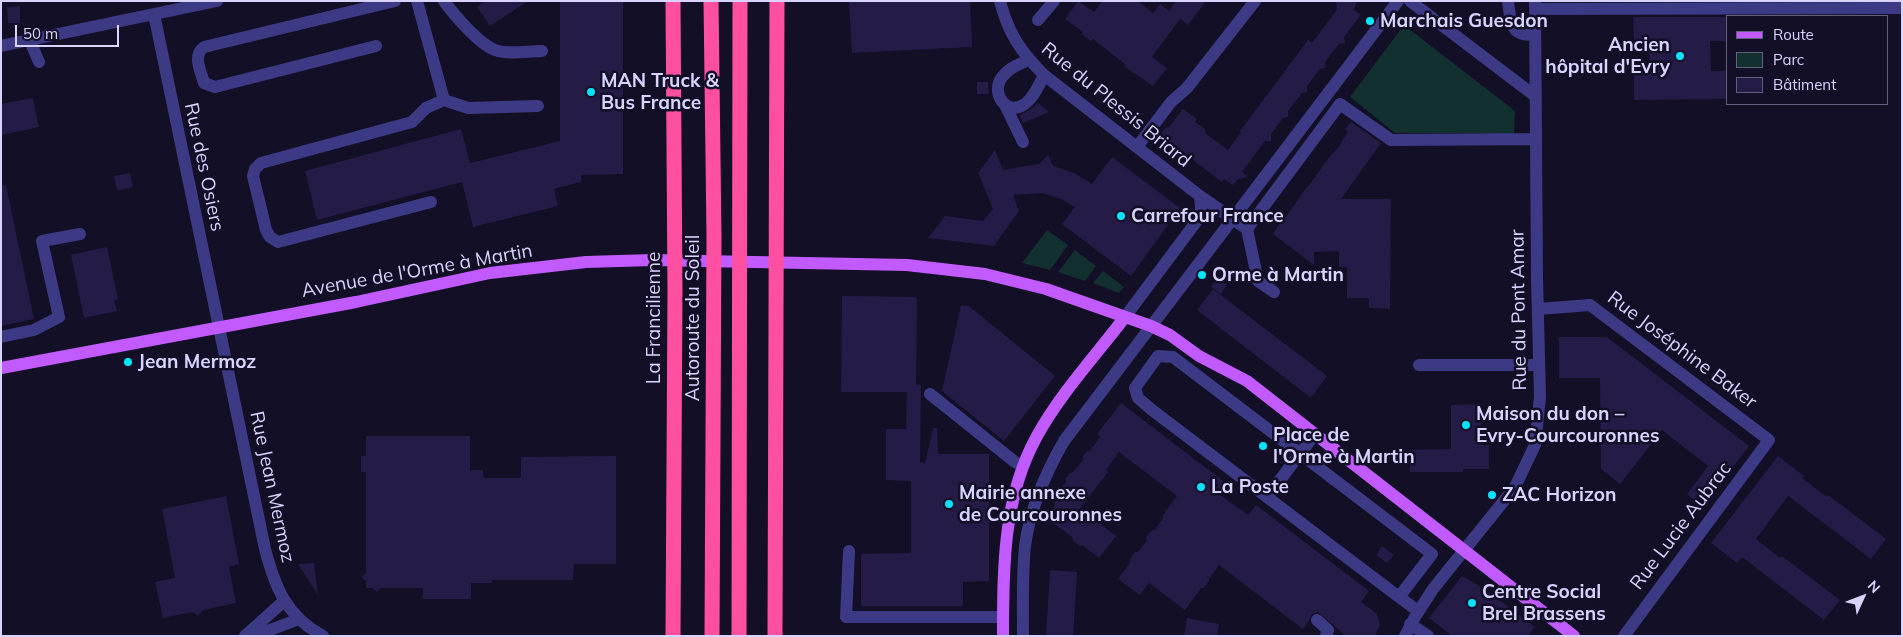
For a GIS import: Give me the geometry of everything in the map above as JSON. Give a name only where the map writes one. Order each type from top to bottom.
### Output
[{"type":"highway","name":"La Francilienne","points":[[673,1],[675,291],[673,636]]},
{"type":"highway","name":"Autoroute du Soleil","points":[[711,1],[714,236],[712,636]]},
{"type":"highway","points":[[739,636],[740,1]]},
{"type":"highway","points":[[776,636],[777,1]]},
{"type":"main road","name":"Avenue de l'Orme à Martin","points":[[1,368],[356,302],[490,272],[586,262],[652,260],[907,265],[985,274],[1046,289],[1151,326],[1170,335],[1199,356],[1246,381],[1574,636]]},
{"type":"main road","points":[[1003,636],[1006,537],[1012,500],[1023,466],[1036,436],[1054,408],[1125,317]]},
{"type":"street","points":[[1,46],[217,1]]},
{"type":"street","points":[[376,46],[215,87],[204,83],[197,56],[199,50],[204,47],[393,1]]},
{"type":"street","points":[[417,1],[444,100]]},
{"type":"street","points":[[444,1],[473,34],[494,50],[542,51]]},
{"type":"street","name":"Rue du Plessis Briard","points":[[1000,1],[1005,22],[1014,40],[1029,60],[1044,75],[1200,196],[1247,229]]},
{"type":"street","points":[[1038,20],[1054,1]]},
{"type":"street","points":[[1137,147],[1171,102],[1187,88],[1255,1]]},
{"type":"street","points":[[1024,636],[1025,547],[1032,510],[1040,487],[1064,441],[1398,1]]},
{"type":"street","points":[[1410,1],[1535,96]]},
{"type":"street","points":[[1508,1],[1511,23],[1516,31],[1524,36],[1535,35]]},
{"type":"street","points":[[1535,5],[1820,5],[1902,8]]},
{"type":"street","name":"Rue du Pont Amar","points":[[1408,630],[1418,611],[1464,549],[1515,486],[1535,445],[1540,397],[1535,5]]},
{"type":"street","name":"Rue des Osiers","points":[[154,14],[218,327]]},
{"type":"street","points":[[30,41],[39,62]]},
{"type":"street","points":[[1023,142],[1005,105],[999,98],[997,86],[1010,69],[1029,60]]},
{"type":"street","points":[[1005,105],[1011,108],[1023,105],[1036,92],[1044,75]]},
{"type":"street","points":[[431,202],[278,242],[266,230],[253,176],[255,168],[261,163],[412,122],[426,108],[444,100],[468,108],[538,106]]},
{"type":"street","points":[[1274,292],[1258,281],[1247,229],[1340,104],[1391,140],[1488,141],[1536,139]]},
{"type":"street","points":[[1125,317],[1198,218],[1202,209],[1200,196]]},
{"type":"street","points":[[1,337],[34,330],[59,317],[42,241],[80,234]]},
{"type":"street","name":"Rue Joséphine Baker","points":[[1538,309],[1590,305],[1769,440]]},
{"type":"street","name":"Rue Jean Mermoz","points":[[218,327],[271,573],[284,601],[299,619],[323,636]]},
{"type":"street","points":[[1399,597],[1432,554],[1173,357],[1158,356],[1135,388],[1138,398],[1152,410],[1399,597],[1418,611]]},
{"type":"street","points":[[1419,365],[1539,365]]},
{"type":"street","points":[[930,394],[1014,462],[1023,466]]},
{"type":"street","points":[[1267,497],[1315,434]]},
{"type":"street","name":"Rue Lucie Aubrac","points":[[1624,636],[1769,440]]},
{"type":"street","points":[[849,551],[846,617],[1003,616]]},
{"type":"street","points":[[245,636],[284,601]]},
{"type":"street","points":[[254,636],[299,619]]},
{"type":"street","points":[[1317,620],[1328,630],[1326,636]]},
{"type":"street","points":[[1408,630],[1428,636]]},
{"type":"green space","points":[[1404,25],[1515,111],[1514,133],[1395,133],[1350,97]]},
{"type":"green space","points":[[1047,230],[1068,245],[1050,270],[1022,263]]},
{"type":"green space","points":[[1075,250],[1096,266],[1085,281],[1058,272]]},
{"type":"green space","points":[[1103,271],[1124,287],[1119,293],[1093,283]]},
{"type":"building","points":[[485,1],[528,1],[490,26],[477,7]]},
{"type":"building","name":"MAN Truck & Bus France","points":[[560,1],[623,1],[623,174],[581,175],[581,182],[554,189],[558,206],[473,227],[462,182],[317,220],[305,171],[461,129],[470,163],[560,141]]},
{"type":"building","points":[[849,1],[970,1],[972,47],[852,53]]},
{"type":"building","points":[[1078,1],[1094,12],[1102,1],[1138,1],[1153,13],[1160,4],[1169,11],[1176,1],[1206,1],[1188,25],[1180,19],[1152,57],[1167,68],[1153,86],[1125,67],[1126,65],[1093,39],[1091,41],[1081,34],[1083,32],[1065,19]]},
{"type":"building","points":[[1336,1],[1357,1],[1354,10],[1361,15],[1344,37],[1345,43],[1339,44],[1325,62],[1326,68],[1320,69],[1307,86],[1307,92],[1302,93],[1288,111],[1288,117],[1283,118],[1271,134],[1271,141],[1265,141],[1242,172],[1248,177],[1238,179],[1233,185],[1224,179],[1222,182],[1160,135],[1183,109],[1197,119],[1195,122],[1205,129],[1205,133],[1228,150],[1308,40],[1312,43],[1330,19],[1337,9]]},
{"type":"building","points":[[20,6],[20,23],[8,23],[7,7]]},
{"type":"building","name":"Ancien hôpital d'Evry","points":[[1633,17],[1726,17],[1726,41],[1710,41],[1711,71],[1726,71],[1726,99],[1634,100],[1634,72],[1650,71],[1649,42],[1634,42]]},
{"type":"building","points":[[977,82],[988,82],[989,94],[977,94]]},
{"type":"building","points":[[33,98],[39,127],[1,135],[1,104]]},
{"type":"building","points":[[1038,103],[1049,112],[1023,123],[1019,115],[1030,110]]},
{"type":"building","points":[[1351,122],[1381,143],[1341,199],[1391,199],[1390,309],[1369,308],[1369,298],[1347,298],[1347,267],[1339,267],[1339,251],[1314,252],[1314,265],[1273,234],[1284,216],[1286,217],[1327,160],[1342,143],[1348,132],[1345,129]]},
{"type":"building","points":[[995,150],[1003,170],[1039,164],[1048,155],[1053,166],[1074,173],[1092,184],[1112,157],[1180,208],[1131,276],[1062,224],[1075,207],[1061,199],[1043,193],[1013,195],[1019,211],[994,246],[928,238],[945,216],[983,221],[993,209],[978,173]]},
{"type":"building","points":[[130,173],[133,187],[117,191],[114,176]]},
{"type":"building","points":[[6,185],[34,319],[1,326],[1,186]]},
{"type":"building","points":[[107,247],[118,299],[114,300],[117,311],[84,318],[71,255]]},
{"type":"building","points":[[1217,278],[1227,285],[1221,294],[1211,287]]},
{"type":"building","points":[[1213,289],[1327,376],[1311,398],[1197,310]]},
{"type":"building","name":"Mairie annexe de Courcouronnes","points":[[842,296],[917,297],[916,385],[921,385],[920,462],[925,463],[933,428],[937,428],[938,454],[989,454],[989,581],[963,582],[963,606],[861,606],[861,554],[911,553],[911,481],[886,480],[886,429],[906,429],[907,392],[841,392]]},
{"type":"building","points":[[961,305],[969,306],[1055,376],[1004,441],[942,391]]},
{"type":"building","points":[[1559,337],[1607,337],[1749,446],[1702,507],[1687,494],[1708,466],[1662,430],[1620,484],[1601,469],[1600,378],[1559,378]]},
{"type":"building","points":[[1121,403],[1227,484],[1219,494],[1248,515],[1256,505],[1369,591],[1361,602],[1377,614],[1380,625],[1375,636],[1346,636],[1318,612],[1311,615],[1303,629],[1219,565],[1204,588],[1201,588],[1185,610],[1149,583],[1140,595],[1118,579],[1130,563],[1130,559],[1135,552],[1138,552],[1152,530],[1155,530],[1177,496],[1119,452],[1106,470],[1108,472],[1080,508],[1116,536],[1099,558],[1082,545],[1080,546],[1073,541],[1072,537],[1053,523],[1055,496],[1066,482],[1065,479],[1083,460],[1082,457],[1087,451],[1090,451],[1100,437],[1097,434]]},
{"type":"building","name":"Maison du don – Evry-Courcouronnes","points":[[1481,404],[1481,445],[1489,445],[1489,469],[1463,469],[1463,472],[1410,472],[1409,450],[1451,449],[1451,405]]},
{"type":"building","points":[[366,436],[470,436],[470,470],[483,470],[483,478],[521,478],[521,457],[616,456],[616,564],[574,564],[573,580],[492,580],[492,583],[471,583],[471,599],[423,599],[423,588],[381,588],[377,592],[372,588],[366,588],[366,581],[361,577],[366,573],[366,472],[361,472],[361,456],[366,456]]},
{"type":"building","points":[[1778,456],[1804,476],[1802,478],[1827,497],[1828,495],[1886,539],[1871,559],[1788,496],[1756,539],[1780,558],[1782,556],[1840,600],[1824,620],[1742,557],[1737,563],[1711,543]]},
{"type":"building","points":[[226,496],[239,564],[229,567],[236,603],[203,610],[198,616],[193,612],[163,618],[155,582],[175,578],[162,509]]},
{"type":"building","points":[[1382,546],[1394,555],[1387,563],[1376,555]]},
{"type":"building","points":[[314,563],[318,595],[298,564]]},
{"type":"building","points":[[1050,570],[1077,572],[1073,636],[1046,636]]},
{"type":"building","name":"Centre Social Brel Brassens","points":[[1462,576],[1485,589],[1535,627],[1528,636],[1452,636],[1429,618]]},
{"type":"building","points":[[1187,618],[1219,624],[1217,636],[1184,636]]},
{"type":"place","name":"Marchais Guesdon","points":[[1370,21]]},
{"type":"place","name":"Ancien hôpital d'Evry","points":[[1680,56]]},
{"type":"place","name":"MAN Truck & Bus France","points":[[591,92]]},
{"type":"place","name":"Carrefour France","points":[[1121,216]]},
{"type":"place","name":"Orme à Martin","points":[[1202,275]]},
{"type":"place","name":"Jean Mermoz","points":[[128,362]]},
{"type":"place","name":"Maison du don – Evry-Courcouronnes","points":[[1466,425]]},
{"type":"place","name":"Place de l'Orme à Martin","points":[[1263,446]]},
{"type":"place","name":"La Poste","points":[[1201,487]]},
{"type":"place","name":"ZAC Horizon","points":[[1492,495]]},
{"type":"place","name":"Mairie annexe de Courcouronnes","points":[[949,504]]},
{"type":"place","name":"Centre Social Brel Brassens","points":[[1472,603]]}]
